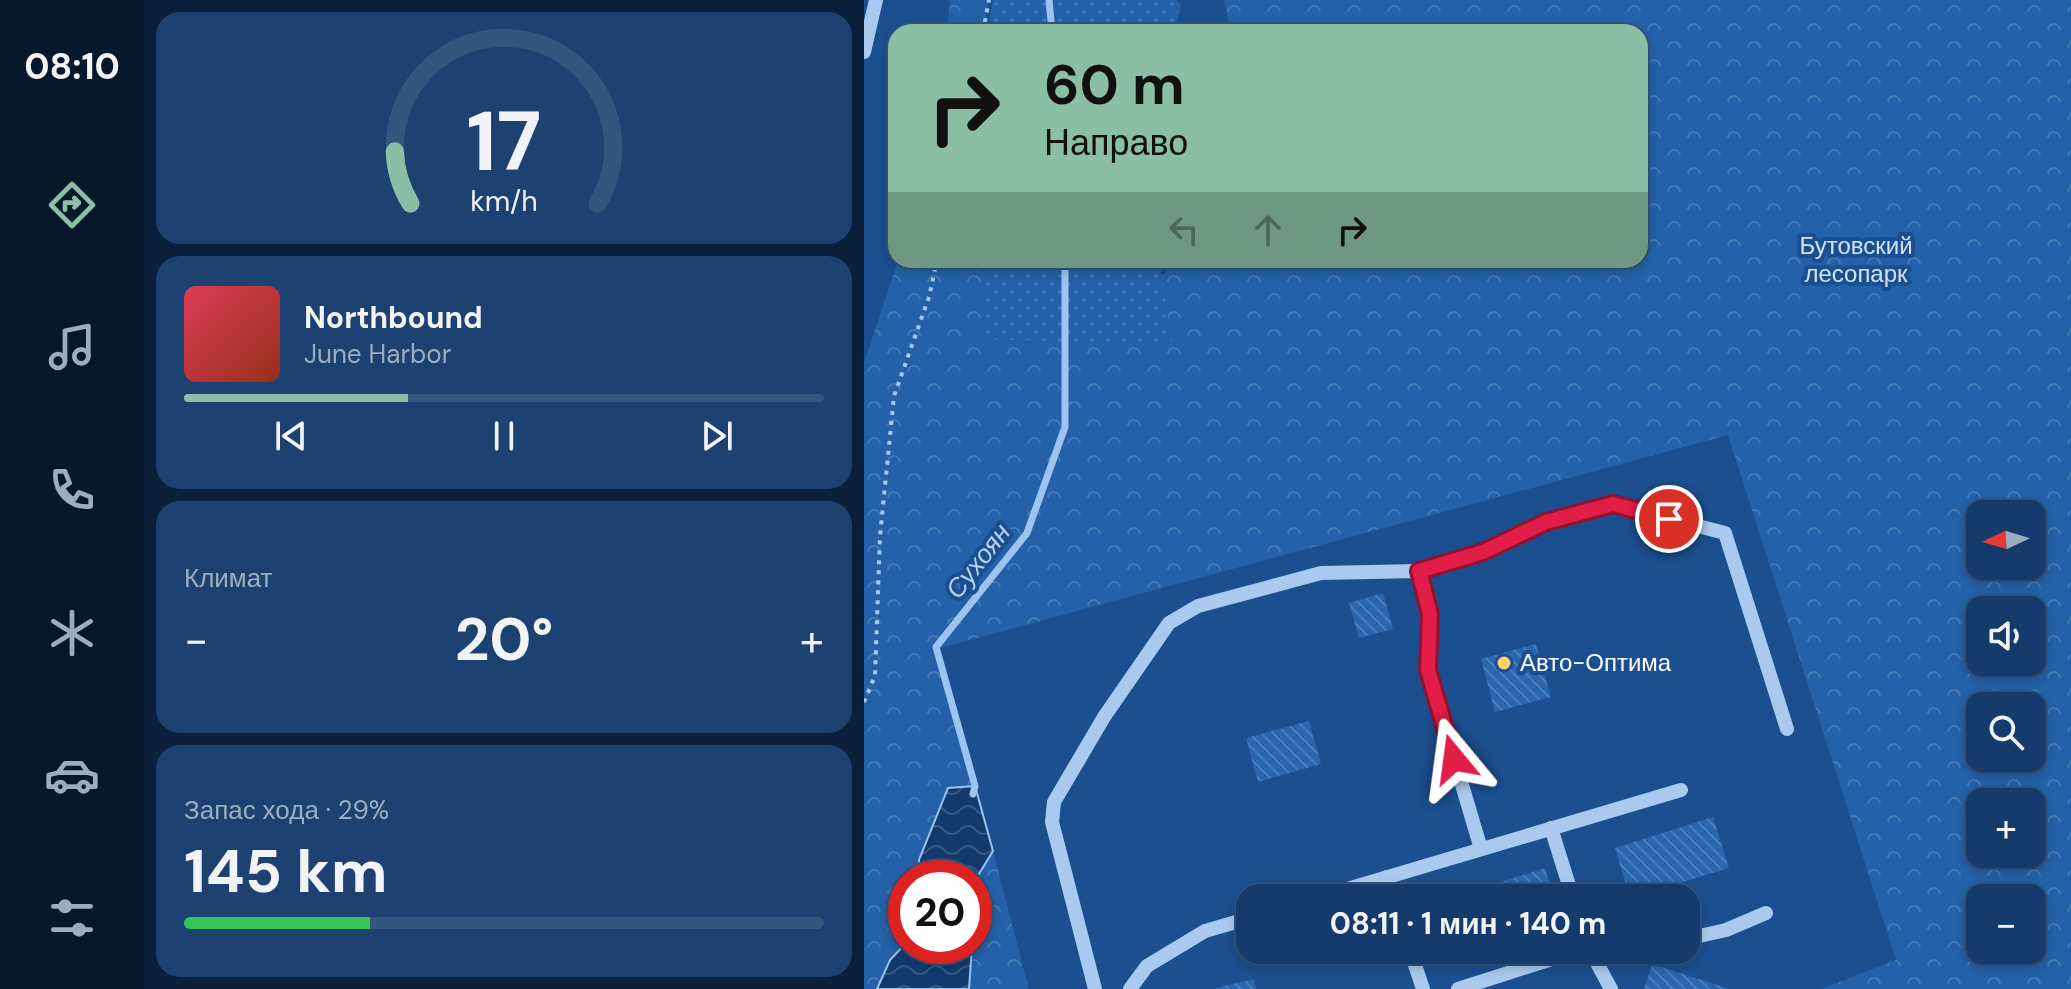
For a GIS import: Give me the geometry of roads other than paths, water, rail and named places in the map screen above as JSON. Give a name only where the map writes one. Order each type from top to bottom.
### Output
[{"type":"street","points":[[864,52],[876,0]]},
{"type":"street","points":[[1095,989],[1052,822],[1054,802],[1104,717],[1169,623],[1198,606],[1321,573],[1419,571],[1483,552],[1546,522],[1613,504],[1725,533],[1787,729]]},
{"type":"street","points":[[1419,571],[1430,614],[1428,670],[1481,849]]},
{"type":"street","points":[[1364,884],[1681,790]]},
{"type":"street","points":[[1551,828],[1569,884]]},
{"type":"street","points":[[1387,877],[1389,884]]},
{"type":"street","points":[[1700,936],[1726,930],[1766,913]]},
{"type":"street","points":[[1130,989],[1147,966],[1205,931],[1236,922]]},
{"type":"street","points":[[1415,964],[1423,989]]},
{"type":"street","points":[[1458,989],[1536,964]]},
{"type":"street","points":[[1597,964],[1611,989]]},
{"type":"water","points":[[975,786],[993,851],[987,860],[919,860],[948,788]]},
{"type":"water","points":[[888,964],[971,964],[969,989],[877,989]]},
{"type":"waterway","name":"Сухоян","points":[[1049,0],[1051,24]]},
{"type":"waterway","name":"Сухоян","points":[[973,794],[975,786],[936,647],[1027,533],[1065,427],[1065,268]]},
{"type":"place","name":"Авто-Оптима","points":[[1504,663]]},
{"type":"park label","name":"Бутовский лесопарк","points":[[1856,260]]}]
